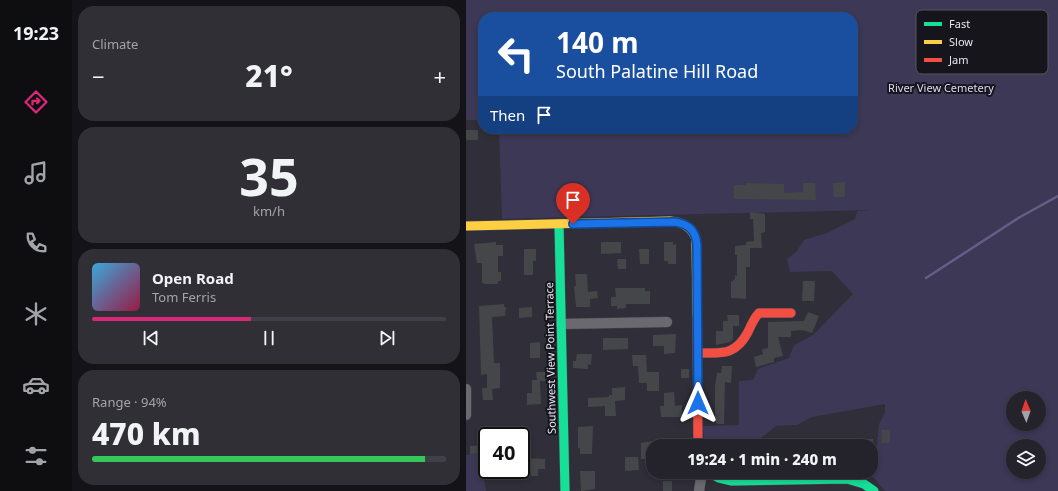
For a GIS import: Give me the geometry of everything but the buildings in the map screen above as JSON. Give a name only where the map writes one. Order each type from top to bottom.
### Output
[{"type":"street","points":[[466,226],[670,221],[690,227],[695,234],[697,245],[698,439]]},
{"type":"street","name":"Southwest View Point Terrace","points":[[559,224],[565,491]]},
{"type":"street","points":[[698,353],[728,352],[738,348],[742,344],[754,318],[759,313],[792,313]]},
{"type":"street","points":[[561,324],[667,322]]},
{"type":"street","points":[[466,389],[466,415]]},
{"type":"street","points":[[699,491],[701,479]]},
{"type":"street","points":[[726,479],[847,479],[864,484],[874,491]]},
{"type":"green space","name":"River View Cemetery","points":[[466,0],[1058,0],[1058,491],[885,491],[875,479],[878,479],[878,439],[879,424],[885,413],[885,404],[812,417],[797,425],[776,426],[760,439],[704,439],[703,426],[739,425],[739,381],[753,380],[758,369],[789,358],[794,345],[813,335],[853,294],[832,271],[790,272],[787,259],[796,252],[804,240],[827,233],[855,219],[857,211],[870,210],[502,219],[499,134],[858,134],[858,12],[478,12],[478,120],[466,120]]},
{"type":"green space","points":[[478,453],[478,479],[484,479],[486,491],[466,491],[466,455]]},
{"type":"waterway","points":[[926,278],[1020,217],[1058,196]]},
{"type":"traffic: fast","points":[[559,225],[565,491]]},
{"type":"traffic: fast","points":[[723,479],[732,481],[847,479]]},
{"type":"traffic: fast","points":[[847,479],[864,484],[874,491]]},
{"type":"traffic: slow","points":[[466,226],[670,221],[683,224],[692,231],[696,239],[697,315]]},
{"type":"traffic: jam","points":[[698,353],[721,353],[733,349],[743,340],[754,319],[759,313],[791,313]]},
{"type":"traffic: jam","points":[[697,315],[698,439]]},
{"type":"route","points":[[573,224],[670,221],[687,225],[693,231],[697,245],[698,403]]}]
